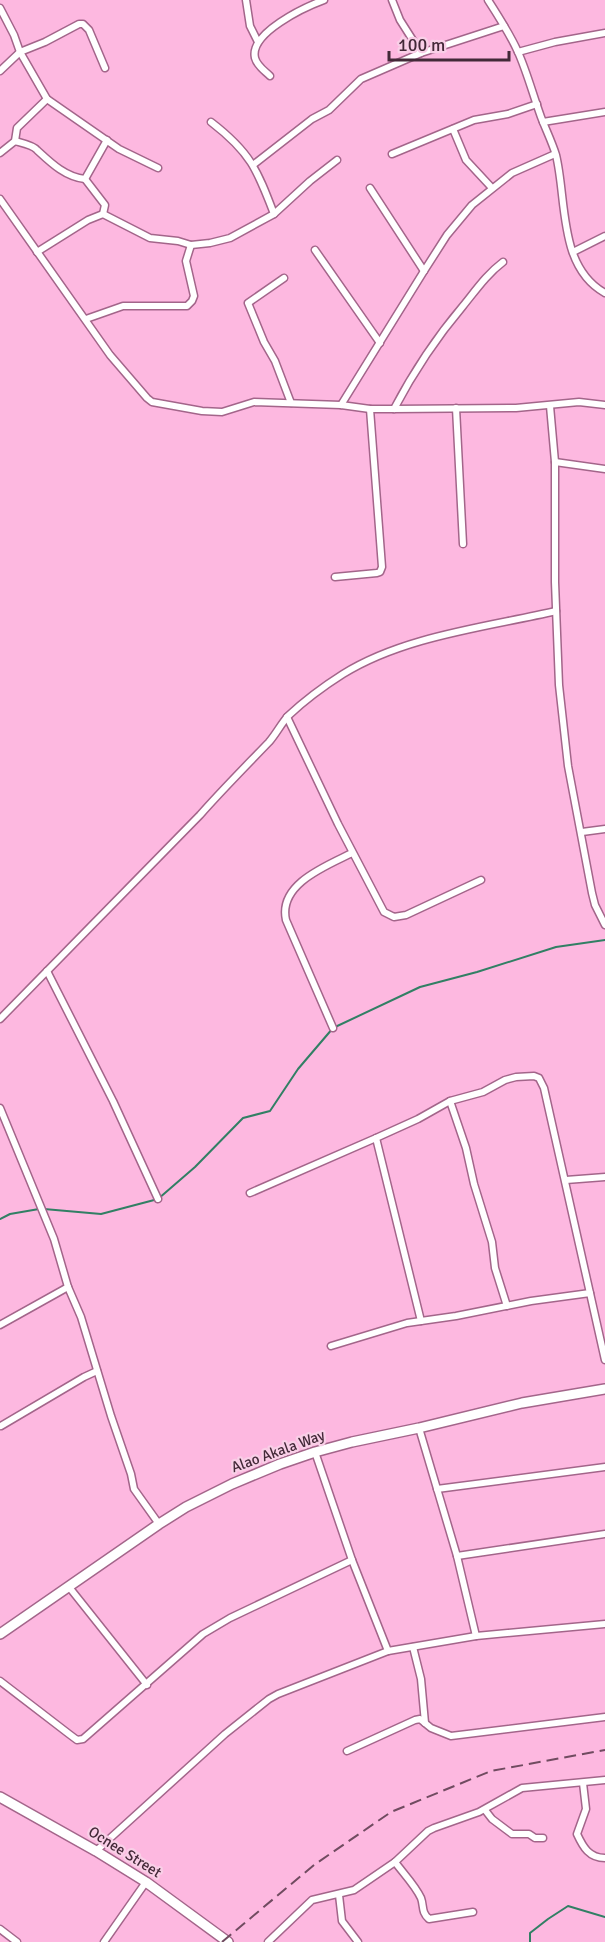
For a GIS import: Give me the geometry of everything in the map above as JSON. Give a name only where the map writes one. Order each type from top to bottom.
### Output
[{"type":"street","points":[[246,0],[250,26],[258,42]]},
{"type":"street","points":[[270,76],[257,64],[254,56],[258,42],[279,23],[308,6],[324,0]]},
{"type":"street","points":[[393,0],[400,20],[421,53]]},
{"type":"street","points":[[488,0],[518,52],[555,154],[563,189],[564,221],[573,252],[588,280],[605,293]]},
{"type":"street","points":[[0,8],[20,52],[47,99],[119,149],[158,168]]},
{"type":"street","points":[[0,71],[20,52],[79,24],[84,24],[89,30],[105,68]]},
{"type":"street","points":[[253,165],[312,119],[329,110],[361,79],[421,53],[504,26]]},
{"type":"street","points":[[518,52],[555,42],[605,33]]},
{"type":"street","points":[[0,153],[15,141],[17,128],[47,99]]},
{"type":"street","points":[[392,154],[474,120],[508,114],[537,104]]},
{"type":"street","points":[[543,122],[605,112]]},
{"type":"street","points":[[211,122],[233,139],[253,165],[274,214]]},
{"type":"street","points":[[453,129],[466,160],[492,188]]},
{"type":"street","points":[[85,179],[106,140]]},
{"type":"street","points":[[15,141],[37,149],[50,163],[74,176],[85,179],[105,205],[103,214]]},
{"type":"street","points":[[341,405],[424,271],[447,236],[472,205],[512,173],[555,154]]},
{"type":"street","points":[[37,252],[88,220],[103,214],[150,238],[200,245],[230,238],[274,214],[309,181],[337,160]]},
{"type":"street","points":[[370,188],[424,271]]},
{"type":"street","points":[[0,199],[110,355],[152,402],[202,411],[222,412],[254,402],[341,405],[370,409],[516,408],[579,402],[605,405]]},
{"type":"street","points":[[573,252],[605,236]]},
{"type":"street","points":[[86,319],[123,306],[187,306],[194,296],[186,261],[190,245]]},
{"type":"street","points":[[315,250],[380,343]]},
{"type":"street","points":[[394,409],[411,376],[435,340],[491,271],[503,262]]},
{"type":"street","points":[[284,278],[248,303],[264,342],[275,361],[291,403]]},
{"type":"street","points":[[550,406],[555,462],[559,685],[567,754],[592,893],[605,925]]},
{"type":"street","points":[[456,408],[463,544]]},
{"type":"street","points":[[334,578],[381,572],[370,409]]},
{"type":"street","points":[[555,462],[605,469]]},
{"type":"street","points":[[0,1019],[271,740],[287,717],[343,674],[381,655],[502,621],[556,611]]},
{"type":"street","points":[[287,717],[352,854],[380,907],[389,915],[406,915],[481,880]]},
{"type":"street","points":[[582,832],[605,830]]},
{"type":"street","points":[[333,1028],[286,920],[284,908],[290,895],[302,882],[314,873],[352,854]]},
{"type":"street","points":[[47,971],[113,1101],[158,1199]]},
{"type":"street","points":[[250,1193],[418,1119],[450,1101],[483,1092],[505,1080],[516,1077],[529,1075],[539,1078],[544,1088],[566,1180],[605,1360]]},
{"type":"street","points":[[450,1101],[466,1148],[474,1184],[492,1242],[495,1268],[507,1306]]},
{"type":"street","points":[[0,1108],[54,1239],[68,1287],[81,1317],[134,1489],[159,1524]]},
{"type":"street","points":[[376,1138],[421,1321]]},
{"type":"street","points":[[566,1180],[605,1177]]},
{"type":"street","points":[[0,1325],[68,1287]]},
{"type":"street","points":[[332,1346],[407,1323],[590,1293]]},
{"type":"street","points":[[1,1426],[76,1381],[98,1371]]},
{"type":"street","name":"Alao Akala Way","points":[[0,1634],[186,1507],[280,1464],[352,1442],[522,1403],[605,1389]]},
{"type":"street","points":[[418,1428],[457,1556],[476,1636]]},
{"type":"street","points":[[315,1452],[352,1560],[388,1651]]},
{"type":"street","points":[[437,1490],[605,1467]]},
{"type":"street","points":[[457,1556],[605,1534]]},
{"type":"street","points":[[0,1681],[77,1740],[83,1739],[203,1634],[230,1617],[352,1560]]},
{"type":"street","points":[[69,1587],[147,1684]]},
{"type":"street","points":[[96,1851],[225,1734],[269,1699],[388,1651],[476,1636],[605,1624]]},
{"type":"street","points":[[413,1647],[421,1678],[425,1723]]},
{"type":"street","points":[[347,1751],[415,1719],[420,1719],[440,1733],[451,1736],[605,1717]]},
{"type":"street","points":[[268,1942],[312,1900],[354,1890],[395,1862],[428,1831],[484,1810],[522,1788],[605,1780]]},
{"type":"street","points":[[583,1783],[586,1809],[577,1834],[588,1852],[605,1858]]},
{"type":"street","name":"Ocnee Street","points":[[0,1797],[146,1882],[228,1942]]},
{"type":"street","points":[[484,1810],[494,1822],[512,1834],[529,1834],[535,1838],[543,1838]]},
{"type":"street","points":[[395,1862],[419,1894],[425,1916],[429,1919],[473,1912]]},
{"type":"street","points":[[104,1942],[146,1882]]},
{"type":"street","points":[[339,1895],[342,1920],[358,1942]]},
{"type":"street","points":[[0,1929],[17,1942]]},
{"type":"waterway","points":[[44,1209],[101,1214],[158,1199],[195,1167],[243,1118],[270,1111],[298,1069],[333,1028],[420,987],[556,947],[605,940]]},
{"type":"waterway","points":[[0,1219],[10,1214],[39,1209]]},
{"type":"waterway","points":[[530,1942],[530,1933],[568,1906],[605,1917]]},
{"type":"railway","points":[[222,1942],[314,1865],[391,1812],[491,1771],[605,1750]]}]
